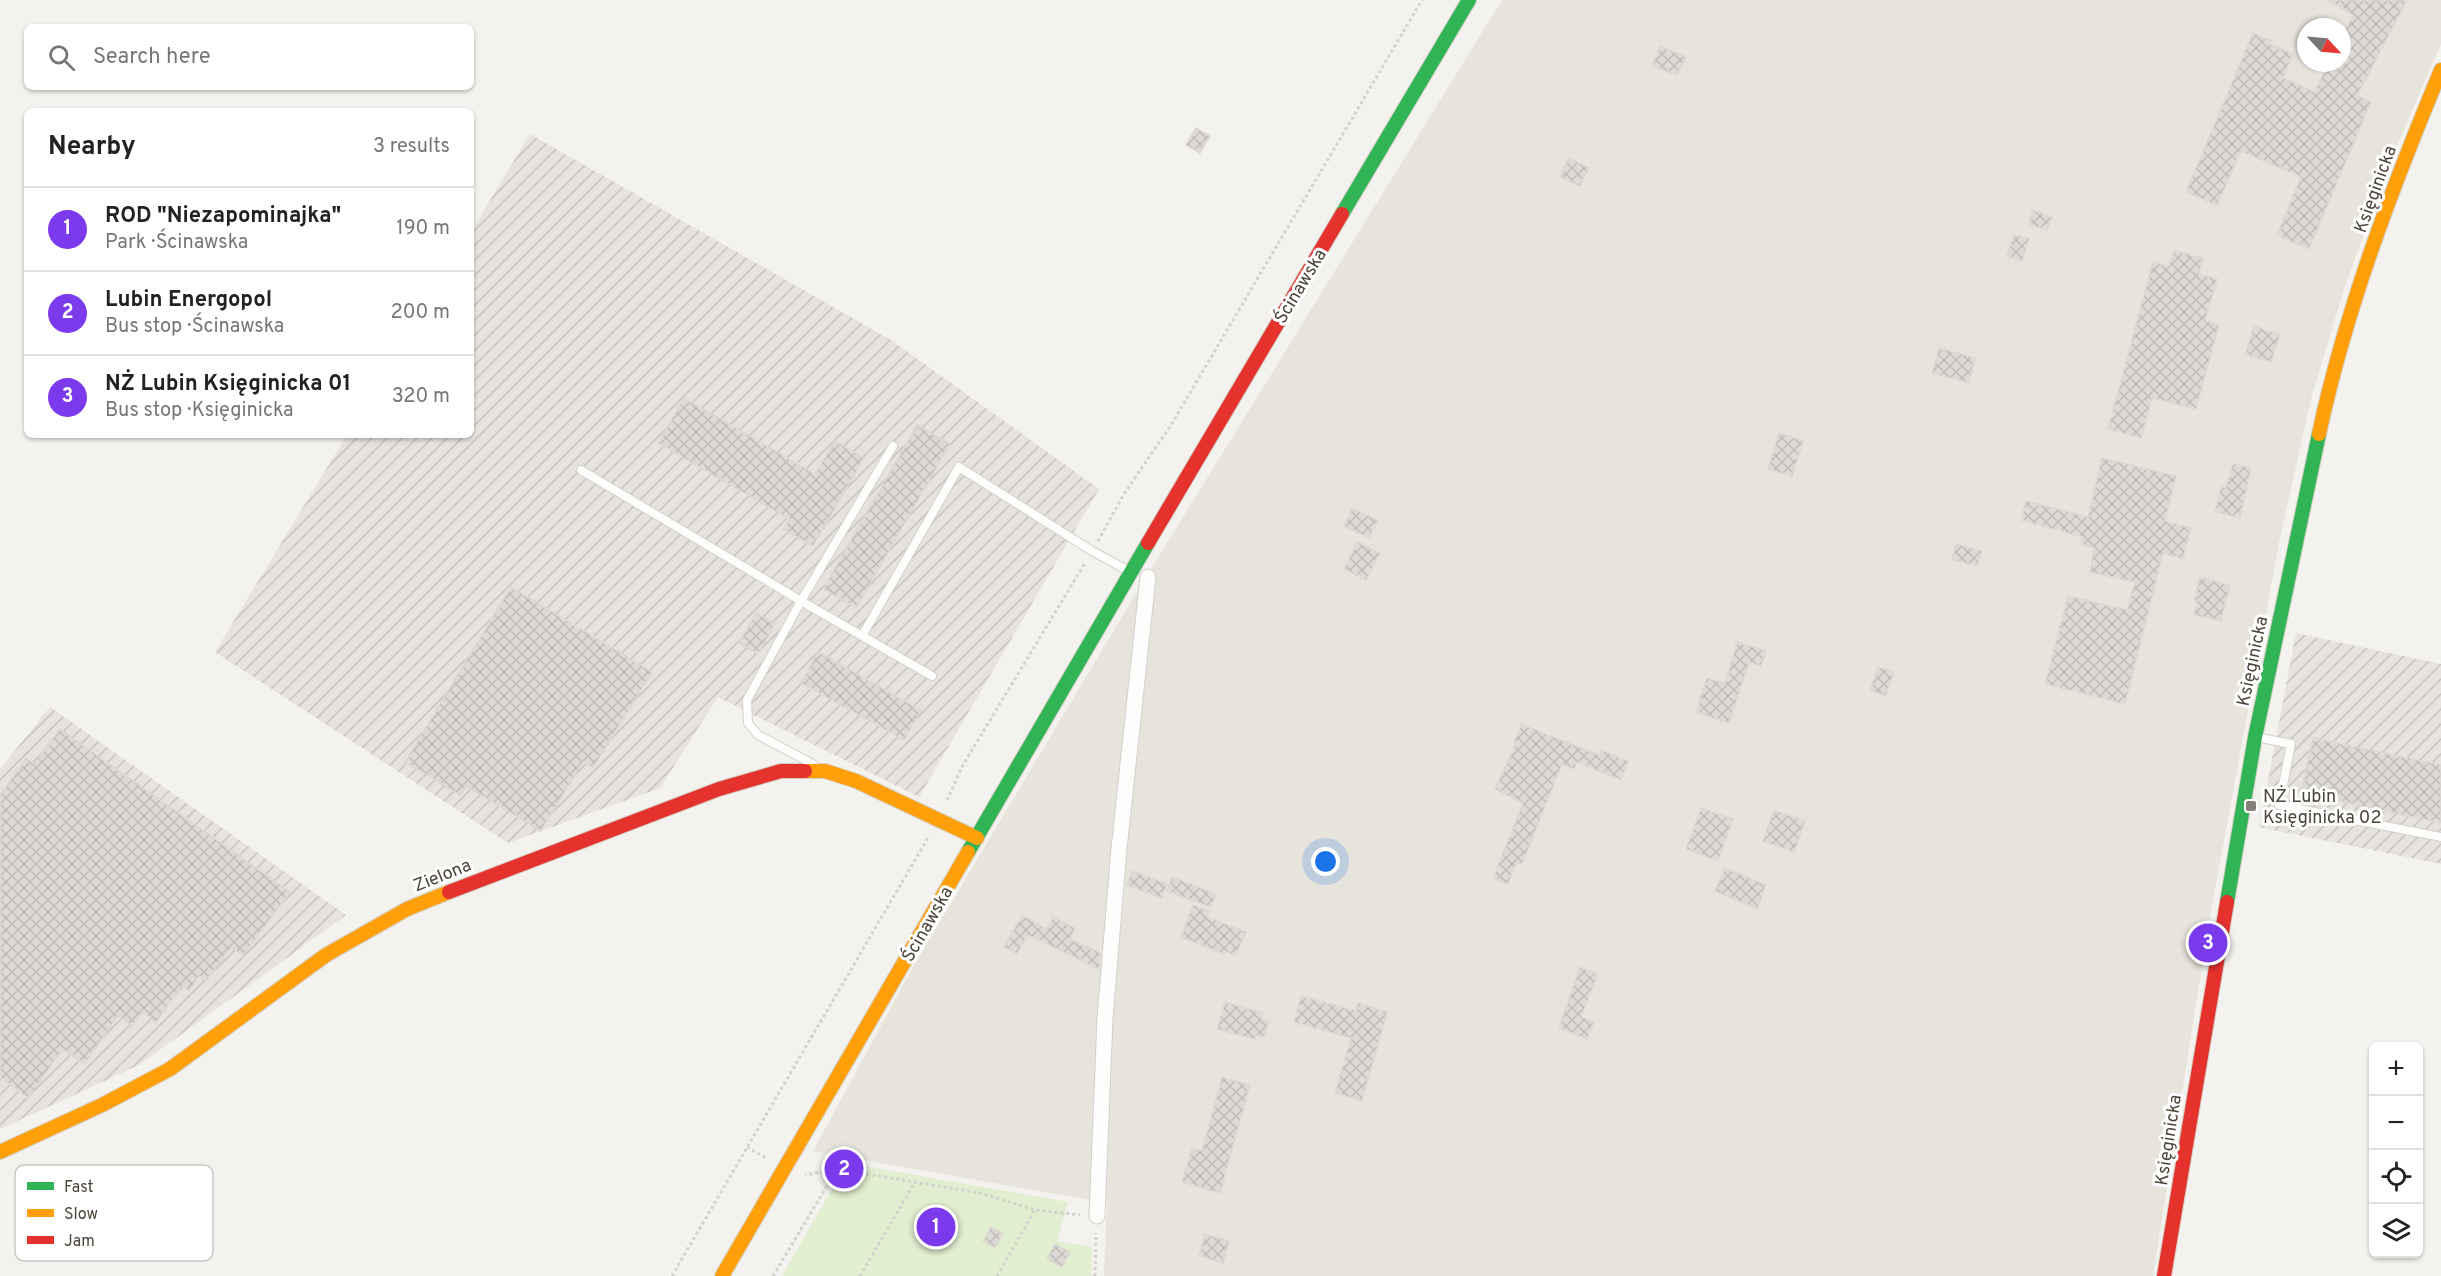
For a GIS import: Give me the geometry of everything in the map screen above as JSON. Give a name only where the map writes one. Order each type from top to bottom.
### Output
[{"type":"street","name":"Ścinawska","points":[[722,1276],[1131,572],[1469,0]]},
{"type":"street","name":"Księginicka","points":[[2164,1276],[2254,737],[2326,401],[2357,292],[2400,168],[2441,70]]},
{"type":"street","points":[[1097,1216],[1105,1018],[1119,849],[1148,578]]},
{"type":"street","name":"Zielona","points":[[0,1152],[102,1106],[170,1069],[326,955],[407,909],[511,867],[719,789],[781,771],[825,771],[856,781],[977,838]]},
{"type":"lane","points":[[825,771],[758,735],[748,723],[747,700],[801,601],[892,446]]},
{"type":"lane","points":[[862,636],[959,467],[1092,551],[1131,572],[1148,578]]},
{"type":"lane","points":[[580,470],[932,676]]},
{"type":"lane","points":[[2254,737],[2291,744],[2279,805],[2441,837]]},
{"type":"path","points":[[672,1276],[938,820],[963,765],[1124,494],[1171,425],[1422,0]]},
{"type":"path","points":[[785,1169],[808,1176],[837,1169],[980,1193],[1035,1210],[1065,1213]]},
{"type":"path","points":[[773,1276],[837,1169]]},
{"type":"path","points":[[860,1276],[915,1182]]},
{"type":"path","points":[[997,1276],[1035,1210]]},
{"type":"path","points":[[1095,1276],[1097,1216]]},
{"type":"shaded area","points":[[1502,0],[2441,0],[2441,44],[2389,164],[2344,289],[2312,395],[2279,543],[2209,922],[2153,1276],[1104,1276],[1107,1203],[813,1151],[914,965],[1135,595]]},
{"type":"shaded area","points":[[530,134],[891,340],[1099,489],[919,797],[718,697],[660,788],[508,843],[215,652],[345,438],[474,438],[474,227]]},
{"type":"shaded area","points":[[2296,633],[2441,664],[2441,864],[2259,827]]},
{"type":"shaded area","points":[[50,707],[346,915],[139,1065],[0,1129],[0,769]]},
{"type":"green space","points":[[847,1163],[1068,1202],[1057,1241],[1092,1247],[1091,1276],[782,1276]]},
{"type":"building","points":[[2328,0],[2407,0],[2357,96],[2371,102],[2309,249],[2277,235],[2301,177],[2241,151],[2217,205],[2186,192],[2253,33],[2272,41],[2270,44],[2293,54],[2283,78],[2314,92],[2324,72],[2351,72],[2351,19],[2353,15]]},
{"type":"building","points":[[1660,46],[1686,57],[1677,75],[1652,66]]},
{"type":"building","points":[[1196,128],[1210,136],[1200,153],[1186,145]]},
{"type":"building","points":[[1569,158],[1589,168],[1580,186],[1560,177]]},
{"type":"building","points":[[2033,210],[2052,217],[2047,230],[2029,224]]},
{"type":"building","points":[[2014,235],[2029,239],[2022,261],[2007,256]]},
{"type":"building","points":[[2174,250],[2203,259],[2199,274],[2217,279],[2205,321],[2219,325],[2196,409],[2152,398],[2141,438],[2108,429],[2153,262],[2169,266]]},
{"type":"building","points":[[2254,326],[2280,335],[2271,362],[2245,354]]},
{"type":"building","points":[[1939,348],[1975,358],[1969,383],[1932,373]]},
{"type":"building","points":[[684,398],[815,474],[835,441],[864,458],[813,546],[784,530],[789,519],[658,443]]},
{"type":"building","points":[[917,425],[950,444],[856,608],[823,589]]},
{"type":"building","points":[[1779,433],[1803,441],[1792,477],[1768,469]]},
{"type":"building","points":[[2102,458],[2176,476],[2165,521],[2191,528],[2183,559],[2163,553],[2125,704],[2045,684],[2068,596],[2127,610],[2135,582],[2090,572],[2094,548],[2081,544],[2083,537],[2021,520],[2026,501],[2088,517]]},
{"type":"building","points":[[2233,464],[2251,468],[2240,518],[2215,512],[2221,487],[2226,488]]},
{"type":"building","points":[[1352,508],[1378,520],[1369,538],[1344,526]]},
{"type":"building","points":[[1357,542],[1380,553],[1366,580],[1344,569]]},
{"type":"building","points":[[1956,544],[1982,551],[1977,566],[1952,560]]},
{"type":"building","points":[[2200,577],[2230,585],[2221,621],[2194,615],[2197,600],[2194,600]]},
{"type":"building","points":[[511,587],[652,672],[593,768],[583,762],[541,831],[466,786],[460,795],[405,762]]},
{"type":"building","points":[[756,613],[775,624],[758,654],[739,643]]},
{"type":"building","points":[[1737,642],[1766,651],[1761,666],[1749,662],[1729,723],[1696,712],[1707,678],[1725,683]]},
{"type":"building","points":[[818,652],[921,710],[904,740],[801,683]]},
{"type":"building","points":[[1878,667],[1894,672],[1886,696],[1870,690]]},
{"type":"building","points":[[1521,724],[1599,755],[1601,750],[1628,761],[1621,780],[1577,762],[1574,769],[1562,764],[1522,864],[1517,862],[1508,884],[1493,878],[1523,803],[1495,789],[1516,744],[1514,743]]},
{"type":"building","points":[[60,729],[290,892],[243,956],[231,947],[206,981],[199,976],[189,991],[182,986],[156,1022],[142,1012],[132,1026],[118,1016],[84,1064],[63,1049],[28,1098],[0,1077],[0,795],[26,758],[34,764]]},
{"type":"building","points":[[2313,738],[2441,765],[2441,823],[2301,793]]},
{"type":"building","points":[[1701,808],[1733,819],[1718,861],[1686,849]]},
{"type":"building","points":[[1774,810],[1805,821],[1794,852],[1763,841]]},
{"type":"building","points":[[1725,868],[1766,885],[1757,909],[1715,891]]},
{"type":"building","points":[[1132,871],[1167,884],[1162,898],[1127,885]]},
{"type":"building","points":[[1172,877],[1216,894],[1211,907],[1167,891]]},
{"type":"building","points":[[1193,905],[1209,911],[1207,917],[1246,932],[1235,956],[1181,937]]},
{"type":"building","points":[[1022,915],[1047,929],[1053,917],[1075,928],[1070,939],[1099,952],[1099,969],[1028,935],[1017,954],[1004,947]]},
{"type":"building","points":[[1580,967],[1598,974],[1581,1017],[1594,1022],[1587,1039],[1559,1028]]},
{"type":"building","points":[[1301,996],[1356,1011],[1358,1003],[1387,1012],[1362,1101],[1335,1093],[1351,1038],[1294,1022]]},
{"type":"building","points":[[1225,1002],[1263,1013],[1261,1019],[1269,1021],[1264,1037],[1256,1035],[1255,1039],[1217,1029]]},
{"type":"building","points":[[1222,1077],[1250,1085],[1220,1193],[1182,1182],[1192,1148],[1202,1151]]},
{"type":"building","points":[[991,1227],[1003,1234],[995,1248],[983,1241]]},
{"type":"building","points":[[1205,1234],[1229,1241],[1223,1263],[1199,1256]]},
{"type":"building","points":[[1055,1244],[1070,1252],[1062,1267],[1047,1259]]},
{"type":"traffic: fast","points":[[1342,214],[1469,0]]},
{"type":"traffic: fast","points":[[2227,902],[2255,737],[2319,434]]},
{"type":"traffic: fast","points":[[968,852],[1148,543]]},
{"type":"traffic: slow","points":[[2319,434],[2343,341],[2372,249],[2441,70]]},
{"type":"traffic: slow","points":[[805,771],[825,771],[856,781],[977,838]]},
{"type":"traffic: slow","points":[[722,1276],[968,852]]},
{"type":"traffic: slow","points":[[0,1152],[102,1105],[170,1069],[326,955],[407,909],[449,892]]},
{"type":"traffic: jam","points":[[1148,543],[1342,214]]},
{"type":"traffic: jam","points":[[449,892],[719,789],[781,771],[805,771]]},
{"type":"traffic: jam","points":[[2164,1276],[2227,902]]},
{"type":"place","name":"NŻ Lubin Księginicka 02","points":[[2251,806]]},
{"type":"place","name":"NŻ Lubin Księginicka 01","points":[[2208,943]]},
{"type":"place","name":"Lubin Energopol","points":[[844,1169]]},
{"type":"place","name":"ROD \"Niezapominajka\"","points":[[936,1227]]}]
